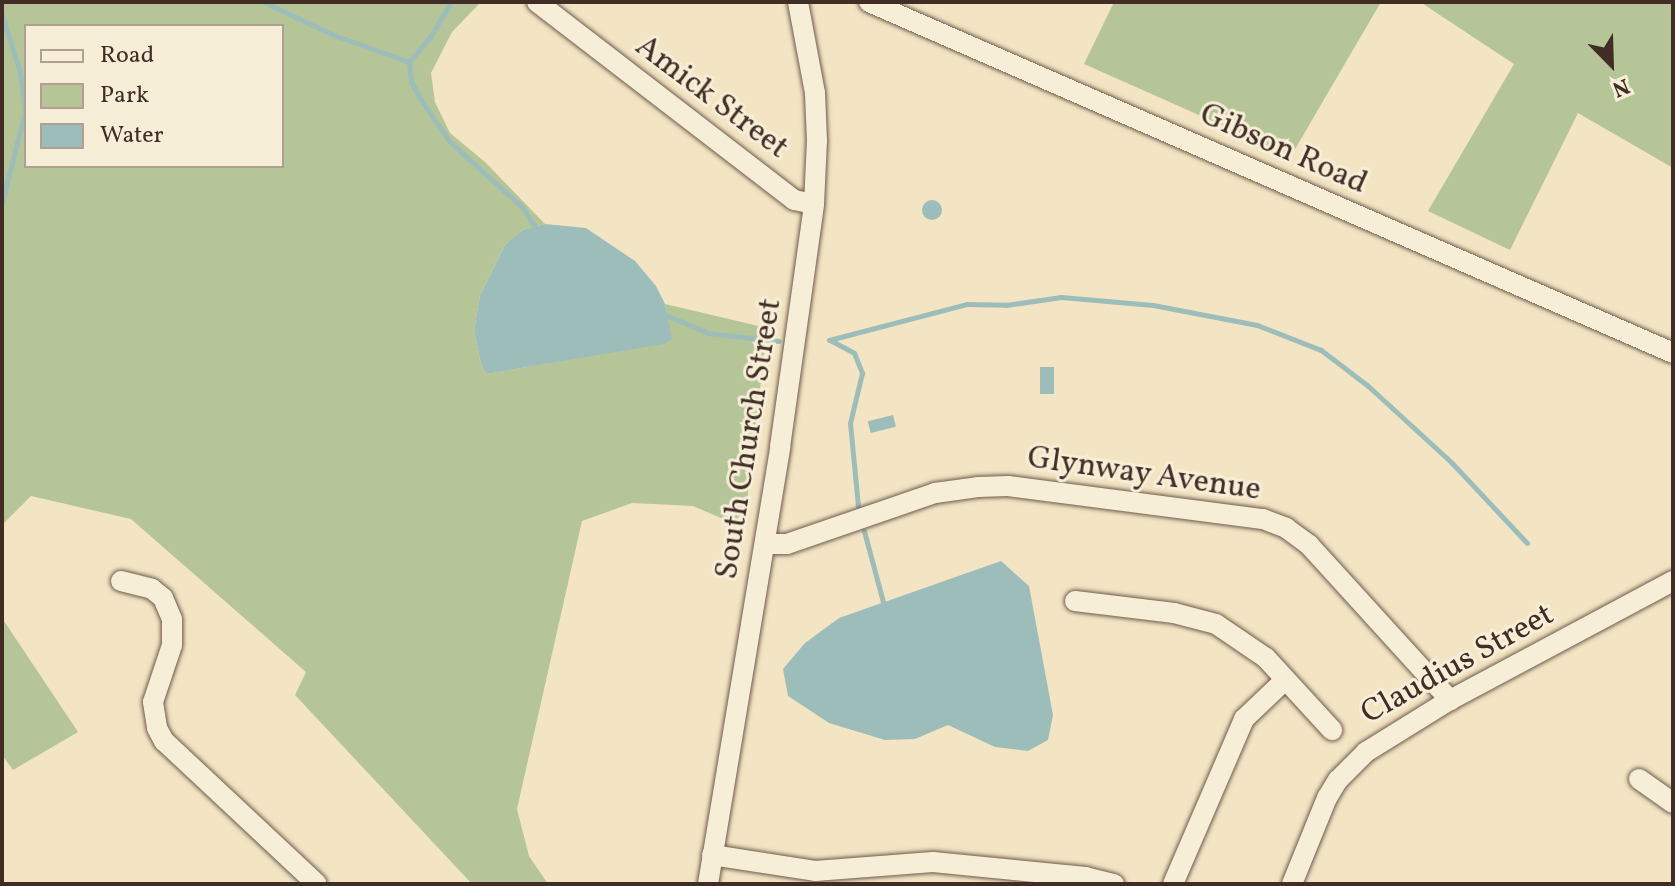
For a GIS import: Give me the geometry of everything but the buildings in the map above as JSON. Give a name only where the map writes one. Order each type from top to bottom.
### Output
[{"type":"street","name":"Amick Street","points":[[537,2],[794,200],[814,204]]},
{"type":"street","name":"South Church Street","points":[[708,884],[765,544],[814,204],[815,93],[798,2]]},
{"type":"street","name":"Gibson Road","points":[[869,2],[1673,353]]},
{"type":"street","name":"Glynway Avenue","points":[[765,544],[787,544],[935,493],[978,487],[1008,486],[1263,519],[1286,528],[1309,545],[1450,700]]},
{"type":"street","points":[[121,581],[152,589],[163,598],[172,619],[172,645],[146,725],[317,884]]},
{"type":"street","name":"Claudius Street","points":[[1292,884],[1317,818],[1338,780],[1383,739],[1673,581]]},
{"type":"street","points":[[1075,601],[1174,613],[1216,624],[1252,646],[1332,730]]},
{"type":"street","points":[[1173,884],[1244,719],[1285,680]]},
{"type":"street","points":[[1639,779],[1673,803]]},
{"type":"street","points":[[712,855],[815,871],[933,862],[1085,877],[1114,884]]},
{"type":"green space","points":[[2,2],[481,2],[452,32],[431,73],[435,102],[450,133],[485,162],[545,224],[522,230],[505,245],[480,295],[474,330],[486,374],[664,343],[671,339],[665,304],[767,328],[744,528],[693,506],[632,503],[582,521],[517,809],[529,856],[548,884],[472,884],[295,695],[306,672],[131,519],[31,496],[2,525]]},
{"type":"green space","points":[[1114,2],[1381,2],[1291,156],[1084,64]]},
{"type":"green space","points":[[1420,2],[1673,2],[1673,168],[1578,113],[1510,250],[1428,211],[1514,64]]},
{"type":"green space","points":[[2,618],[78,732],[13,770],[2,755]]},
{"type":"water","points":[[932,200],[939,203],[942,210],[939,217],[932,220],[925,217],[922,210],[925,203]]},
{"type":"water","points":[[545,224],[586,228],[635,261],[656,286],[665,304],[672,339],[664,344],[486,374],[474,330],[480,295],[505,245],[522,230]]},
{"type":"water","points":[[1040,367],[1054,367],[1054,394],[1040,394]]},
{"type":"water","points":[[893,415],[896,427],[871,433],[868,421]]},
{"type":"water","points":[[1001,561],[1029,586],[1053,715],[1048,740],[1028,751],[995,747],[948,725],[915,739],[885,740],[829,723],[788,696],[783,669],[805,643],[839,618]]},
{"type":"waterway","points":[[264,2],[331,34],[409,62]]},
{"type":"waterway","points":[[409,62],[430,37],[451,2]]},
{"type":"waterway","points":[[2,15],[20,72],[24,103]]},
{"type":"waterway","points":[[409,62],[411,81],[419,97],[450,142],[523,208],[535,227]]},
{"type":"waterway","points":[[2,203],[24,115]]},
{"type":"waterway","points":[[829,340],[967,304],[1006,305],[1061,297],[1153,305],[1257,325],[1321,350],[1367,385],[1451,462],[1527,543]]},
{"type":"waterway","points":[[666,315],[708,333],[779,341]]},
{"type":"waterway","points":[[830,340],[854,353],[862,373],[850,423],[858,506]]},
{"type":"waterway","points":[[864,531],[883,602]]}]
